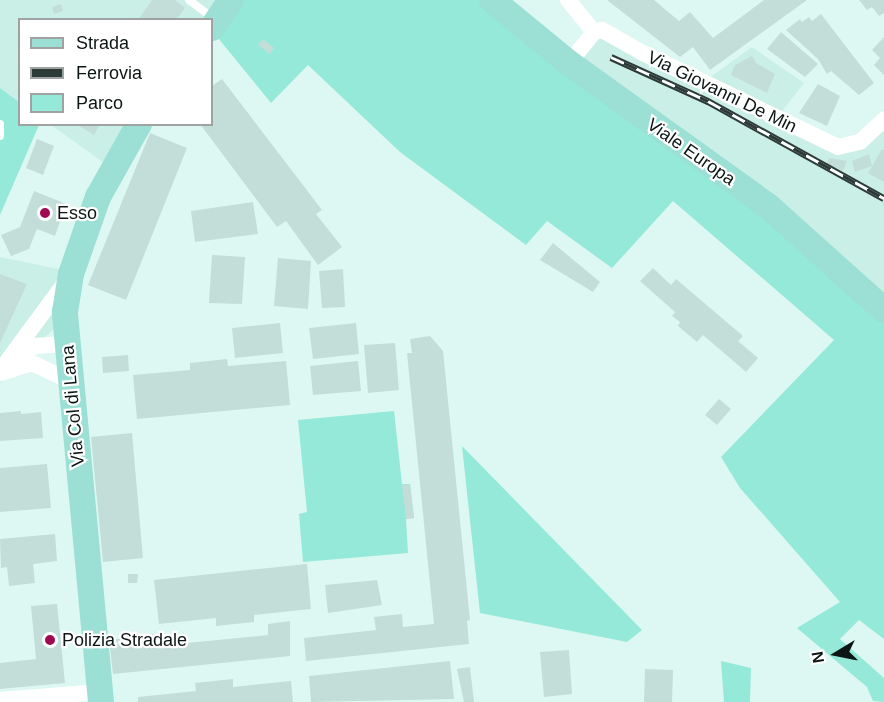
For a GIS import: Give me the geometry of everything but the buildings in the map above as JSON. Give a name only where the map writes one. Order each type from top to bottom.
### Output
[{"type":"main road","points":[[214,24],[231,0]]},
{"type":"main road","name":"Viale Europa","points":[[492,0],[569,63],[768,206],[884,310]]},
{"type":"main road","name":"Via Col di Lana","points":[[100,697],[65,312],[71,274],[110,171],[137,126]]},
{"type":"street","points":[[568,0],[594,32],[569,63]]},
{"type":"street","name":"Via Giovanni De Min","points":[[594,32],[607,32],[643,53],[838,147],[860,142],[884,120]]},
{"type":"street","points":[[16,362],[71,274]]},
{"type":"street","points":[[0,372],[16,362],[67,347]]},
{"type":"street","points":[[16,362],[46,367],[70,381]]},
{"type":"street","points":[[0,700],[100,697]]},
{"type":"lane","points":[[189,0],[208,18]]},
{"type":"lane","points":[[0,124],[0,136]]},
{"type":"shaded area","points":[[0,0],[242,0],[213,19],[18,18],[18,101],[0,88]]},
{"type":"shaded area","points":[[605,24],[709,78],[752,47],[804,83],[780,114],[838,143],[884,126],[884,300],[576,62]]},
{"type":"shaded area","points":[[52,126],[146,126],[114,170]]},
{"type":"shaded area","points":[[0,257],[78,273],[71,311],[0,383]]},
{"type":"green space","points":[[242,0],[485,0],[884,300],[884,639],[859,620],[840,639],[884,678],[884,702],[873,701],[867,687],[797,628],[840,602],[740,488],[721,457],[834,340],[673,201],[612,268],[547,221],[526,245],[400,152],[308,65],[271,103],[214,33]]},
{"type":"green space","points":[[0,88],[18,101],[18,126],[39,126],[0,215]]},
{"type":"green space","points":[[394,411],[402,484],[410,484],[414,518],[406,519],[408,553],[303,562],[299,514],[307,512],[298,420]]},
{"type":"green space","points":[[462,446],[642,630],[627,642],[480,613]]},
{"type":"green space","points":[[721,661],[751,668],[750,702],[724,702]]},
{"type":"railway","points":[[611,57],[708,101],[884,198]]},
{"type":"place","name":"Esso","points":[[45,213]]},
{"type":"place","name":"Polizia Stradale","points":[[50,640]]}]
